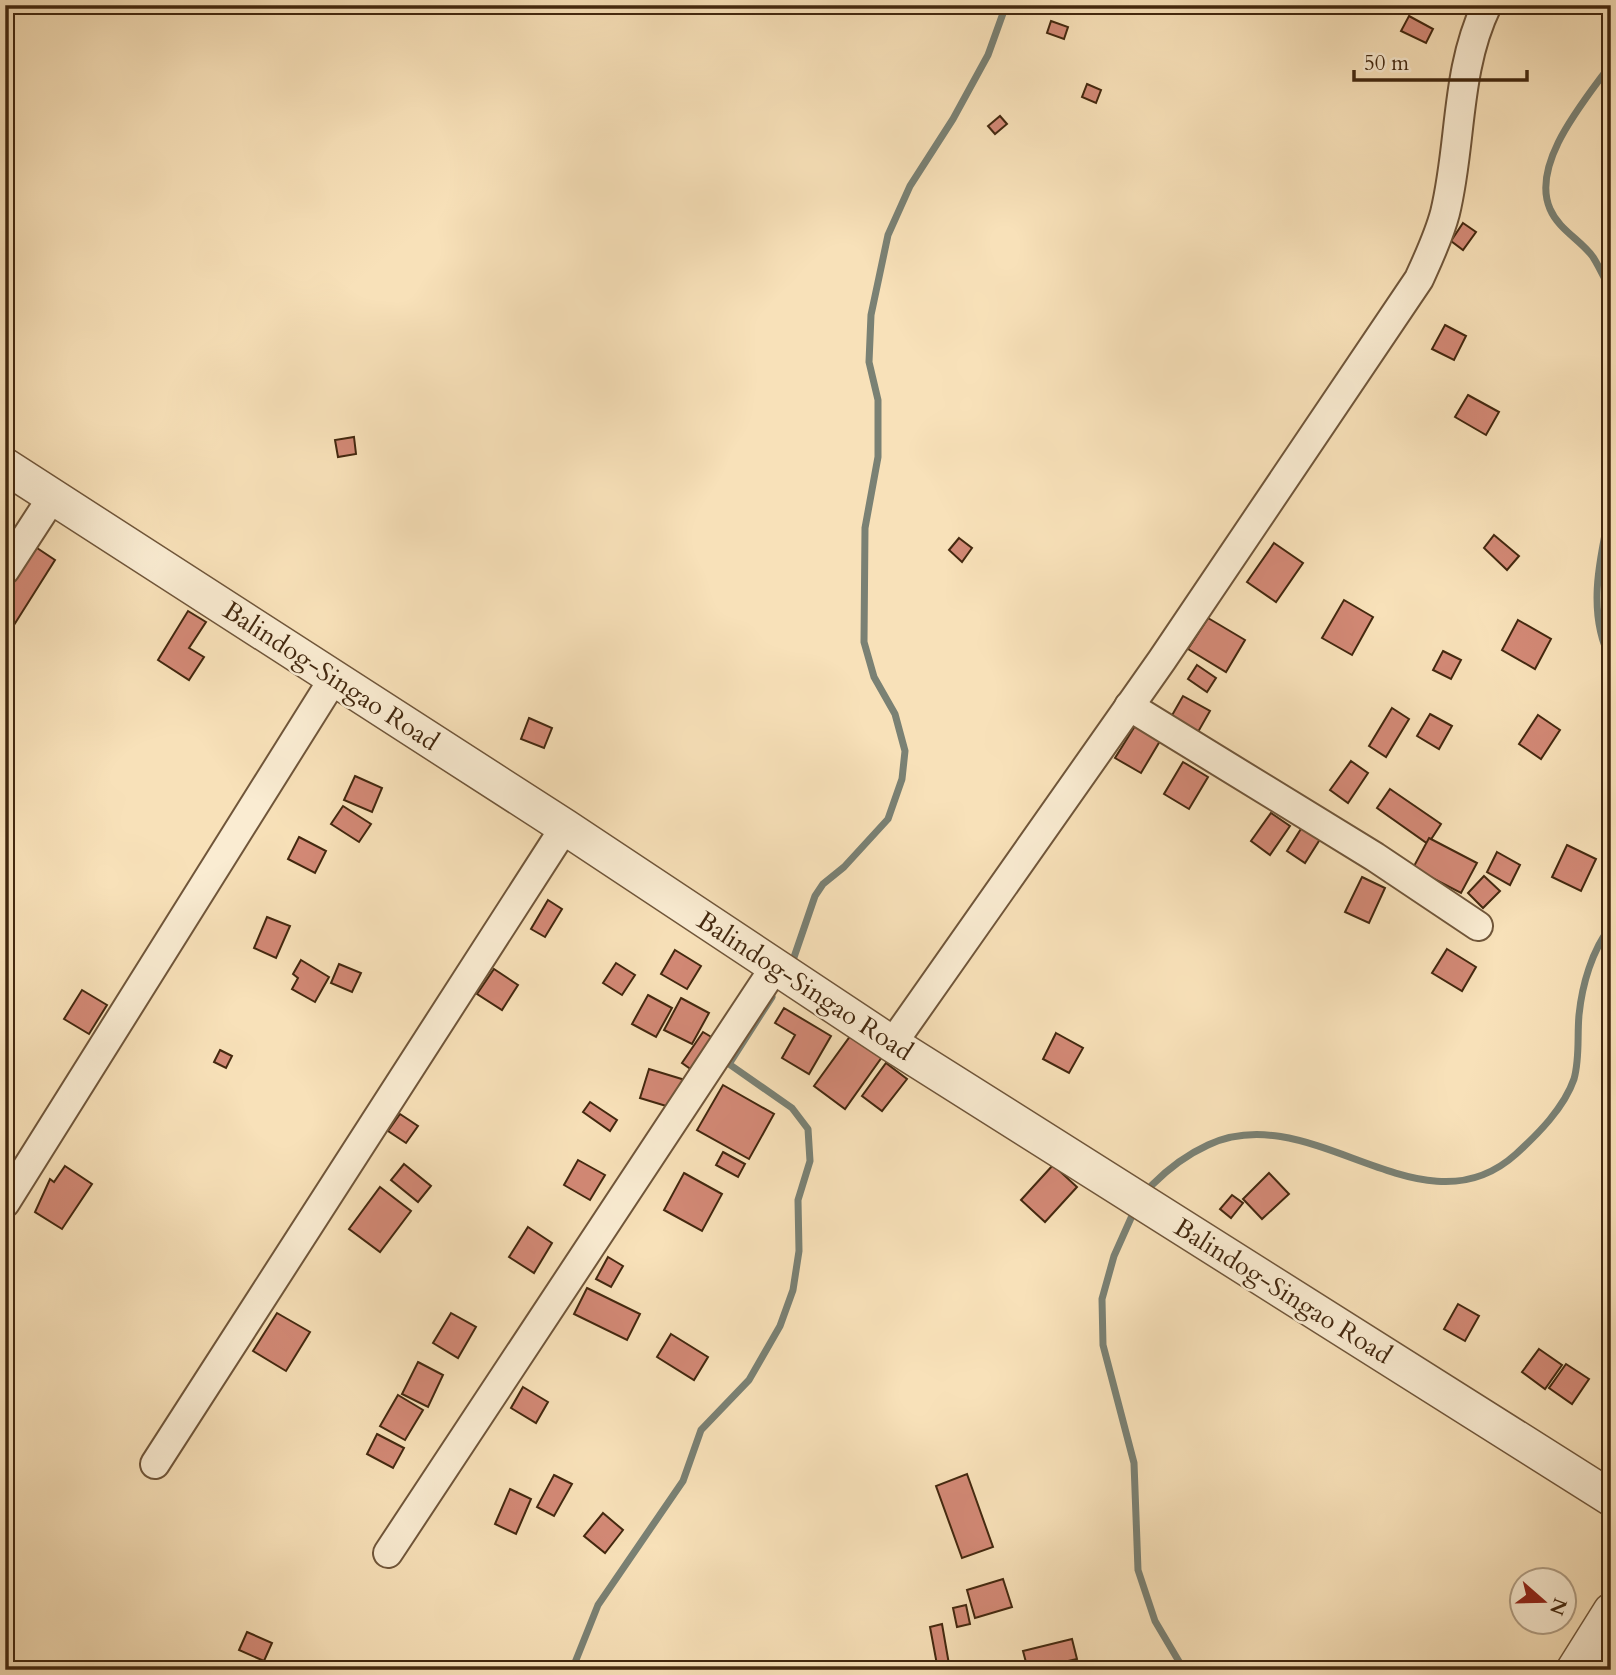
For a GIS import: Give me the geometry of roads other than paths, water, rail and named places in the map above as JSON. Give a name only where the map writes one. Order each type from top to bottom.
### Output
[{"type":"street","points":[[892,1044],[1129,706],[1419,279],[1445,212],[1467,64],[1487,5]]},
{"type":"street","name":"Balindog-Singao Road","points":[[5,466],[565,827],[892,1044],[1611,1498]]},
{"type":"street","points":[[5,570],[53,496]]},
{"type":"street","points":[[5,1203],[334,678]]},
{"type":"street","points":[[1129,706],[1375,857],[1478,926]]},
{"type":"street","points":[[155,1464],[565,827]]},
{"type":"street","points":[[388,1553],[775,967]]},
{"type":"street","points":[[1574,1670],[1611,1611]]},
{"type":"waterway","points":[[792,963],[815,896],[823,884],[844,867],[888,819],[902,779],[905,751],[895,714],[874,677],[864,642],[865,528],[878,457],[878,400],[869,362],[871,315],[888,235],[910,186],[953,119],[988,55],[1006,5]]},
{"type":"waterway","points":[[1611,64],[1564,132],[1554,152],[1546,191],[1554,216],[1593,257],[1611,291]]},
{"type":"waterway","points":[[1611,506],[1600,565],[1597,604],[1603,642],[1611,660]]},
{"type":"waterway","points":[[1152,1185],[1178,1162],[1200,1149],[1247,1135],[1287,1138],[1405,1176],[1443,1182],[1480,1176],[1516,1154],[1550,1120],[1570,1090],[1577,1063],[1579,1015],[1585,980],[1598,946],[1611,926]]},
{"type":"waterway","points":[[572,1670],[598,1605],[683,1481],[701,1430],[749,1380],[780,1326],[793,1290],[799,1251],[798,1200],[810,1161],[808,1129],[792,1108],[729,1064],[772,997]]},
{"type":"waterway","points":[[1131,1218],[1114,1256],[1102,1299],[1103,1345],[1134,1463],[1138,1570],[1155,1621],[1184,1670]]}]
